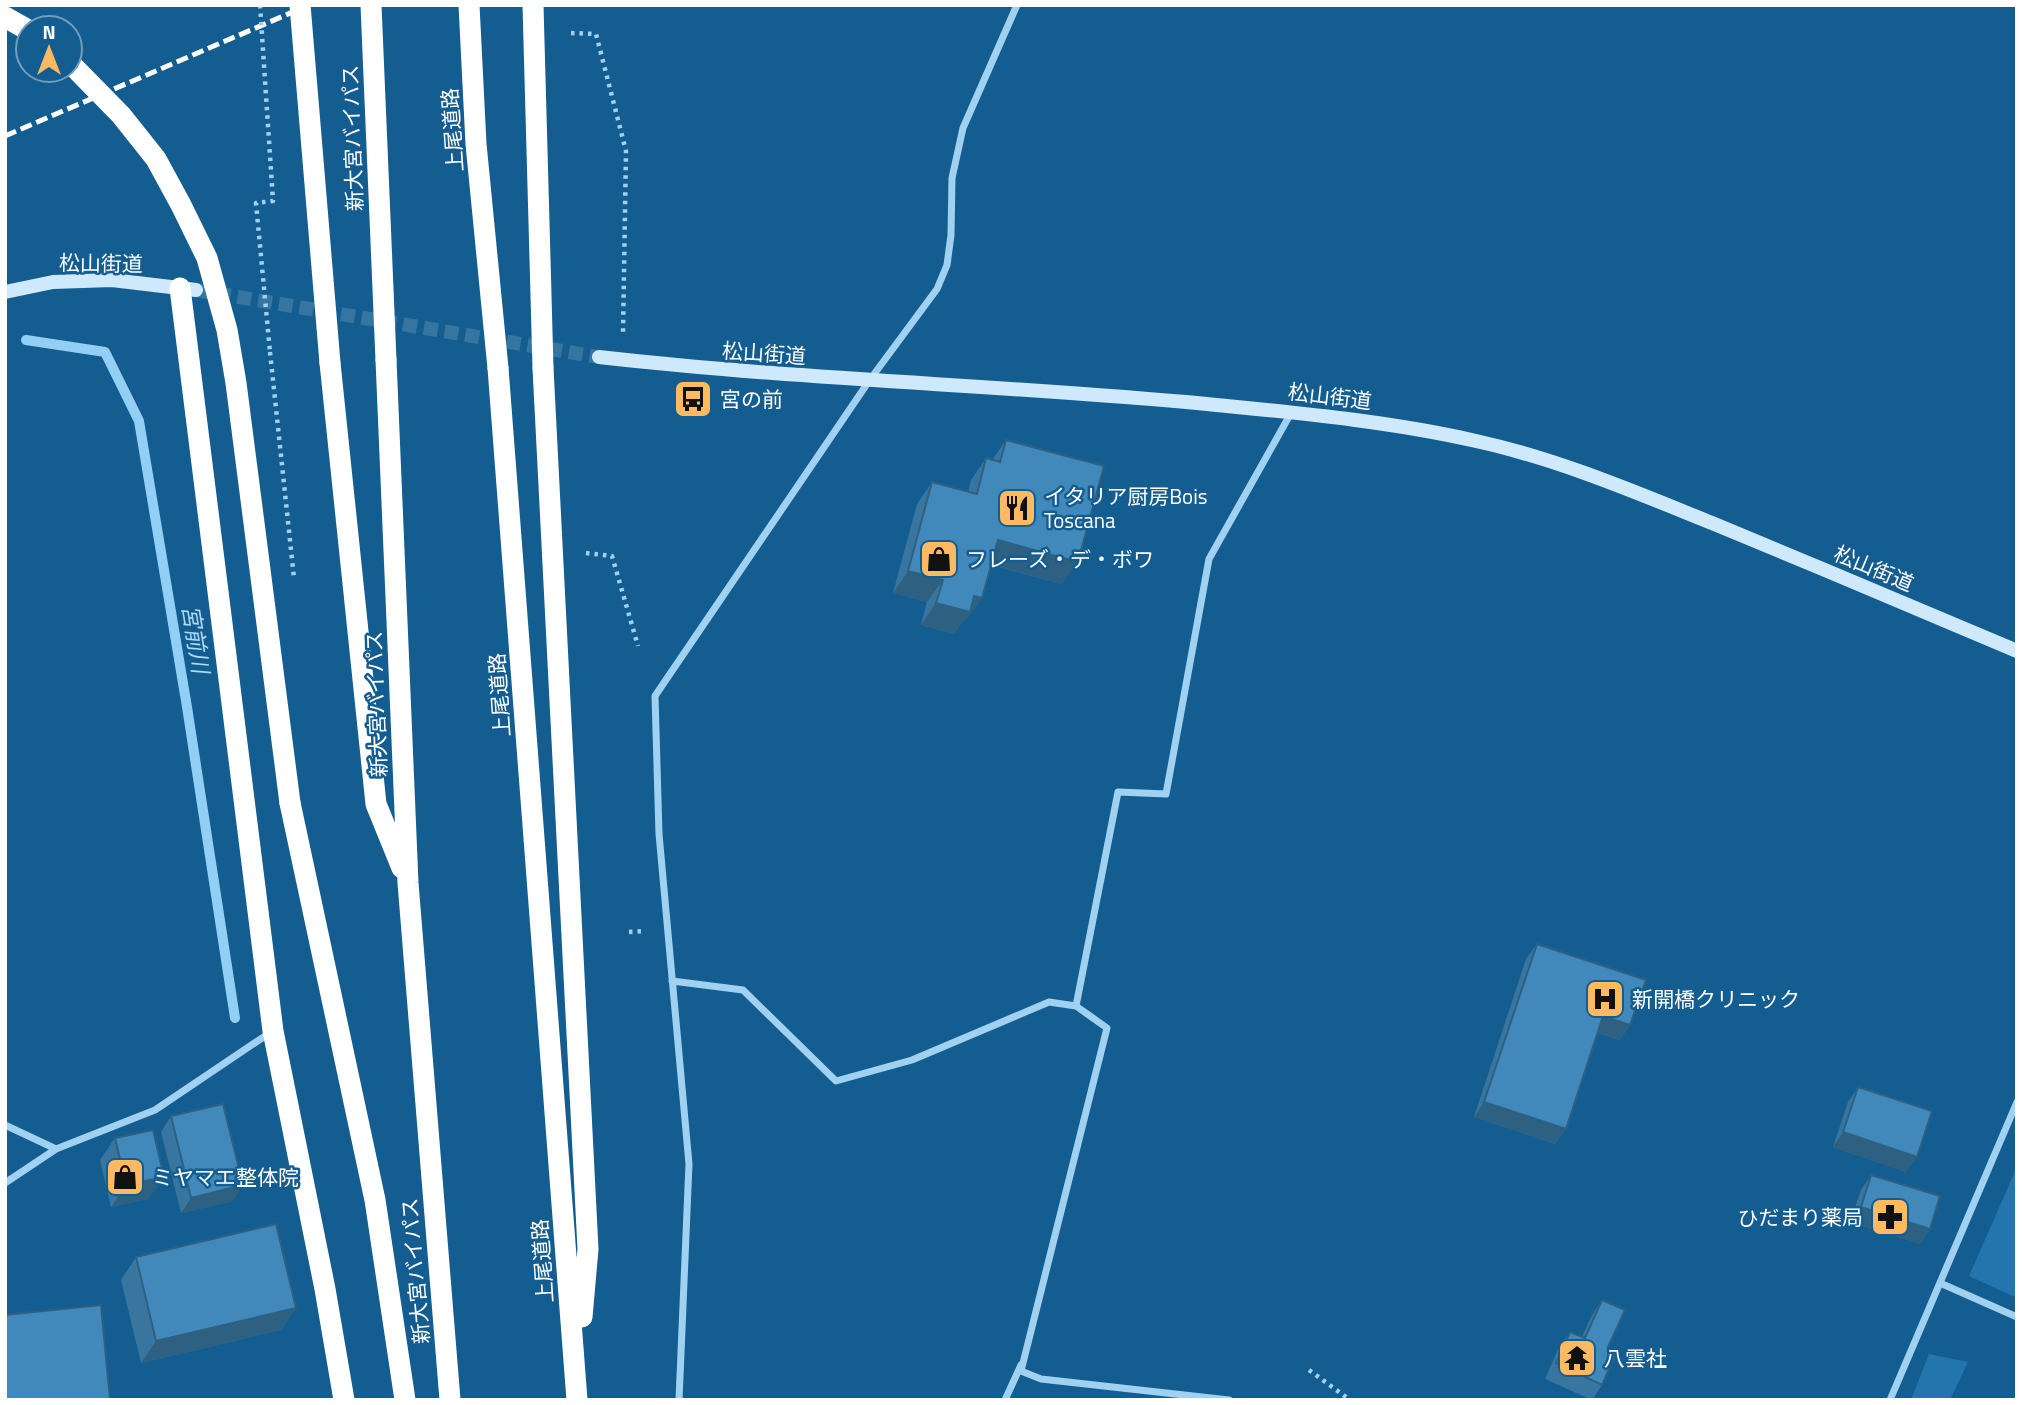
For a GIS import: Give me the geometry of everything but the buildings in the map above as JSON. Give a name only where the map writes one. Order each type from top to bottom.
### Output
[{"type":"highway","points":[[300,5],[330,362],[376,804],[408,883]]},
{"type":"highway","name":"新大宮バイパス","points":[[371,5],[408,883],[450,1400]]},
{"type":"highway","name":"上尾道路","points":[[469,5],[476,144],[498,368],[577,1391]]},
{"type":"highway","points":[[533,5],[543,368],[587,1250],[577,1391]]},
{"type":"highway","points":[[84,77],[121,115],[156,159],[207,258],[227,330],[290,803],[376,1200],[405,1400]]},
{"type":"highway","points":[[188,289],[273,1031],[344,1400]]},
{"type":"main road","name":"松山街道","points":[[5,292],[53,282],[112,280],[188,289]]},
{"type":"main road","name":"松山街道","points":[[599,358],[710,370],[1101,394],[1292,412],[1392,425],[1478,442],[1554,462],[1648,497],[2017,651]]},
{"type":"street","points":[[679,1400],[688,1164],[659,834],[655,696],[869,381],[937,289],[947,265],[951,235],[952,178],[963,128],[1017,5]]},
{"type":"street","points":[[1076,1006],[1118,792],[1166,794],[1209,559],[1292,412]]},
{"type":"street","points":[[672,981],[743,990],[836,1082],[912,1060],[1049,1002],[1076,1006],[1107,1028],[1021,1371],[1041,1379],[1229,1400]]},
{"type":"street","points":[[5,1183],[56,1149],[155,1110],[273,1031]]},
{"type":"street","points":[[1890,1400],[2017,1102]]},
{"type":"street","points":[[5,1125],[56,1149]]},
{"type":"street","points":[[1940,1283],[2017,1317]]},
{"type":"street","points":[[1005,1400],[1024,1358]]},
{"type":"path","points":[[260,5],[272,201],[256,203],[295,583]]},
{"type":"path","points":[[571,33],[596,34],[626,151],[623,337]]},
{"type":"path","points":[[586,553],[612,556],[638,646]]},
{"type":"path","points":[[1310,1370],[1350,1400]]},
{"type":"shaded area","points":[[2017,1167],[2017,1298],[1969,1276]]},
{"type":"shaded area","points":[[1929,1354],[1968,1362],[1950,1400],[1911,1400]]},
{"type":"waterway","name":"宮前川","points":[[26,340],[105,352],[139,421],[235,1018]]},
{"type":"tunnel","points":[[196,290],[599,357]]},
{"type":"railway","points":[[5,136],[309,5]]},
{"type":"place","name":"宮の前","points":[[693,399]]},
{"type":"place","name":"イタリア厨房Bois Toscana","points":[[1017,508]]},
{"type":"place","name":"フレーズ・デ・ボワ","points":[[939,559]]},
{"type":"place","name":"新開橋クリニック","points":[[1605,999]]},
{"type":"place","name":"ミヤマエ整体院","points":[[125,1177]]},
{"type":"place","name":"ひだまり薬局","points":[[1890,1217]]},
{"type":"place","name":"八雲社","points":[[1577,1358]]}]
